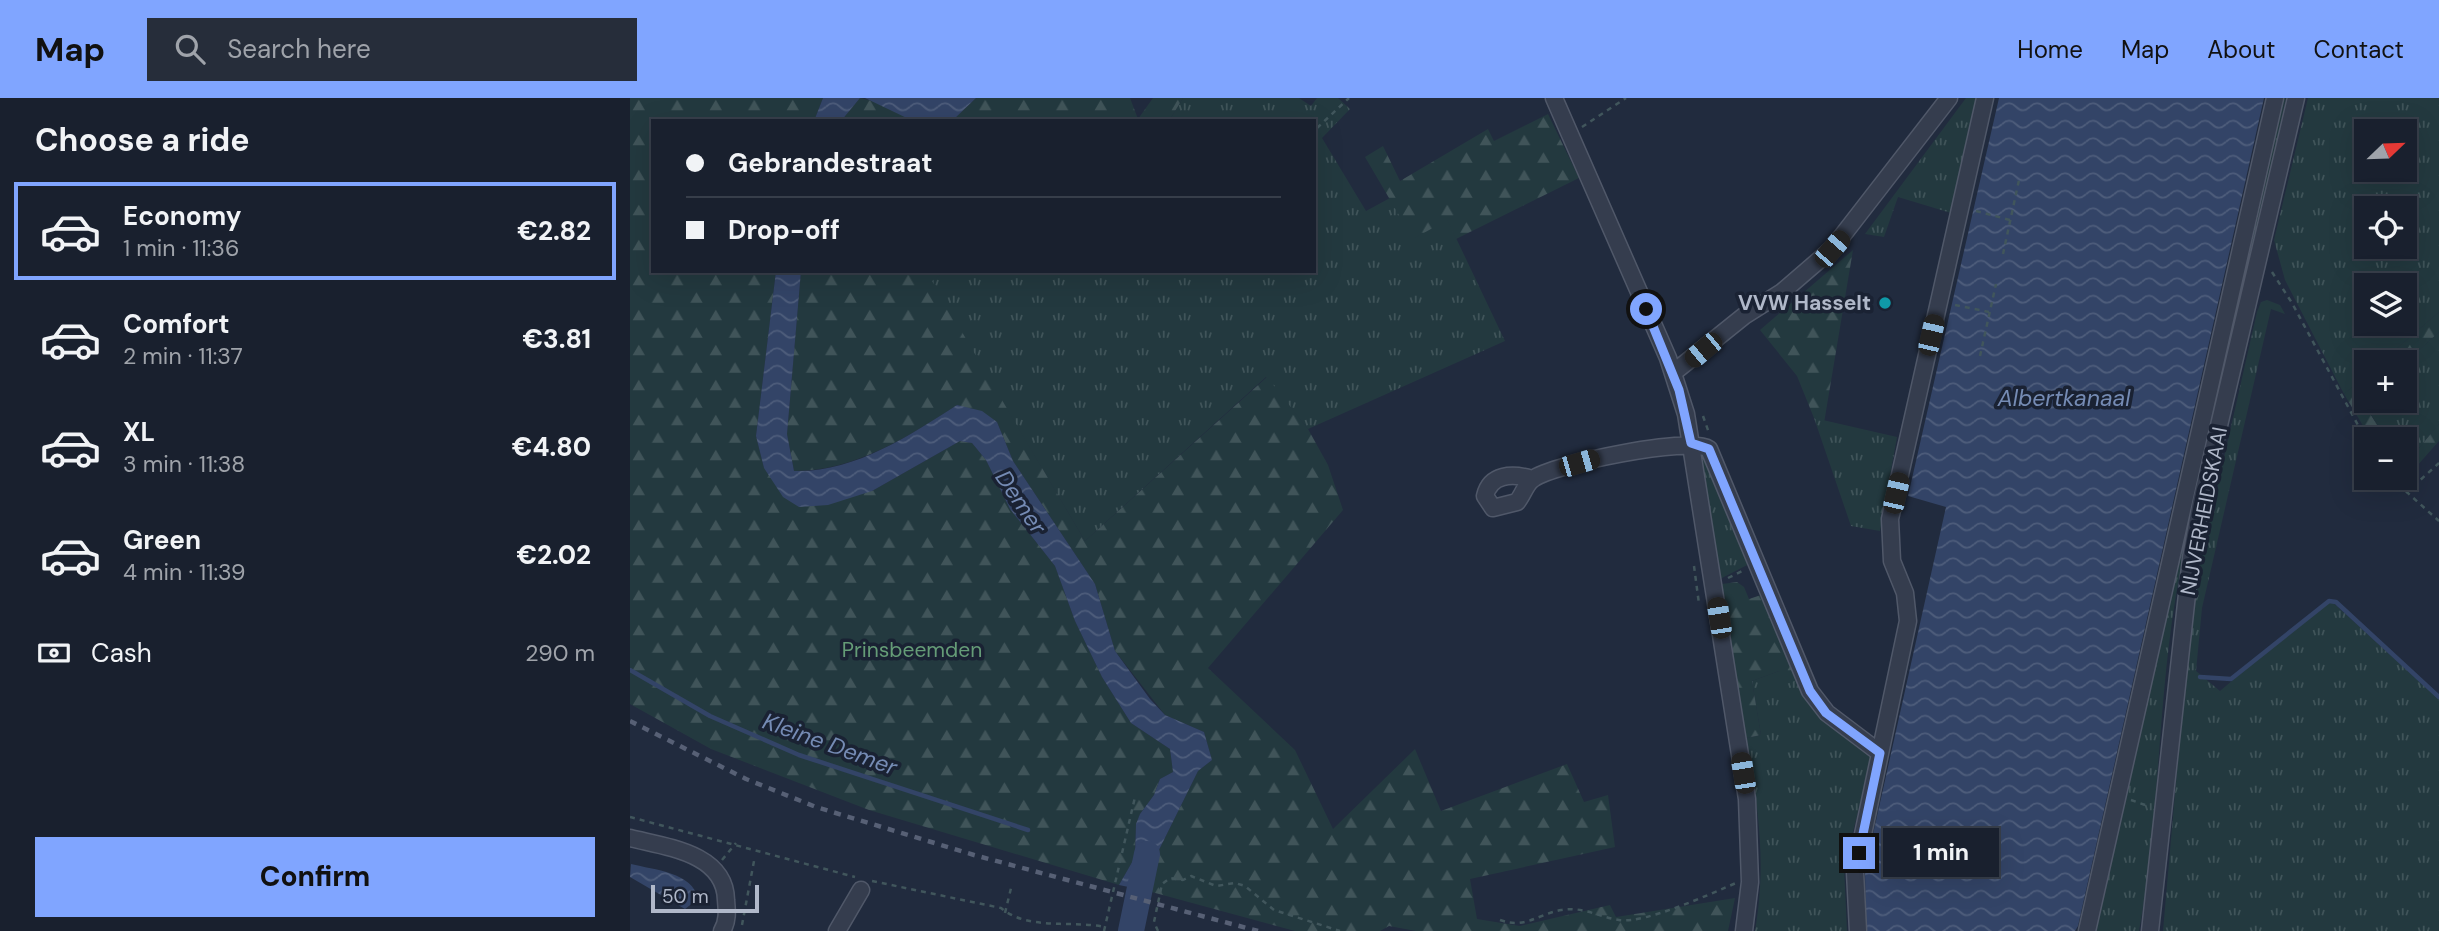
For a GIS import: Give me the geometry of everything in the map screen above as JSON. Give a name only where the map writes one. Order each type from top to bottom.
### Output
[{"type":"street","points":[[1554,98],[1572,134],[1673,373],[1686,414],[1747,799],[1750,882],[1744,931]]},
{"type":"street","points":[[1673,373],[1744,316],[1782,292],[1832,249],[1950,98]]},
{"type":"street","points":[[1858,931],[1855,872],[1908,621],[1905,593],[1892,561],[1890,519],[1985,98]]},
{"type":"street","points":[[2087,931],[2276,98]]},
{"type":"street","name":"NIJVERHEIDSKAAI","points":[[2150,931],[2193,547],[2296,98]]},
{"type":"street","points":[[1532,479],[1600,457],[1691,443],[1709,449],[1810,691],[1826,713],[1880,753]]},
{"type":"street","points":[[630,838],[690,853],[714,870],[726,885],[727,923],[722,931]]},
{"type":"street","points":[[837,931],[861,890]]},
{"type":"path","points":[[1317,128],[1349,98]]},
{"type":"path","points":[[1572,134],[1626,98]]},
{"type":"path","points":[[2003,254],[2019,180]]},
{"type":"path","points":[[1969,209],[2010,220]]},
{"type":"path","points":[[2260,255],[2292,303],[2359,427]]},
{"type":"path","points":[[1980,356],[1996,284]]},
{"type":"path","points":[[1945,303],[1989,312]]},
{"type":"path","points":[[2406,493],[2439,463]]},
{"type":"path","points":[[2403,490],[2439,521]]},
{"type":"path","points":[[2118,795],[2162,811]]},
{"type":"path","points":[[1000,908],[1005,913],[1047,925],[1085,922],[1105,929],[1135,797]]},
{"type":"path","points":[[630,817],[736,844],[714,870]]},
{"type":"path","points":[[738,931],[748,906],[754,862]]},
{"type":"path","points":[[1158,931],[1154,922],[1162,884],[1170,878],[1183,880],[1191,876],[1216,886],[1235,883],[1245,886],[1274,910],[1340,931]]},
{"type":"path","points":[[1500,920],[1516,925],[1563,910],[1587,910],[1620,921],[1683,907],[1739,882],[1750,882]]},
{"type":"path","points":[[1005,913],[1012,884]]},
{"type":"green space","name":"Prinsbeemden","points":[[630,98],[823,98],[815,119],[651,119],[651,273],[776,273],[756,436],[764,468],[872,491],[960,441],[972,443],[986,460],[1010,509],[1055,566],[1075,621],[1102,677],[1131,723],[1170,749],[1173,772],[1160,779],[1154,795],[1140,814],[1136,824],[1135,857],[1119,885],[869,810],[711,749],[630,704]]},
{"type":"green space","points":[[860,98],[881,103],[909,119],[843,119]]},
{"type":"green space","points":[[976,98],[1130,98],[1138,119],[954,119]]},
{"type":"green space","points":[[1153,98],[1183,98],[1170,119],[1138,119]]},
{"type":"green space","points":[[1183,98],[1299,98],[1311,106],[1317,98],[1338,98],[1350,109],[1322,138],[1366,211],[1390,198],[1414,238],[1447,219],[1505,341],[1308,429],[1266,377],[1085,541],[931,281],[943,273],[1316,273],[1316,119],[1170,119]]},
{"type":"green space","points":[[1966,98],[1979,98],[1951,213],[1898,197],[1884,237],[1865,234]]},
{"type":"green space","points":[[2279,98],[2286,98],[2204,454],[2180,573],[2167,662],[2151,842],[2139,931],[2092,931]]},
{"type":"green space","points":[[2308,98],[2439,98],[2439,312],[2417,331],[2417,273],[2354,273],[2354,336],[2411,336],[2395,350],[2354,350],[2354,385],[2344,394],[2285,280],[2274,240]]},
{"type":"green space","points":[[1548,114],[1579,178],[1456,239],[1447,220],[1413,239],[1365,157],[1383,146],[1400,181],[1488,129],[1494,141]]},
{"type":"green space","points":[[1853,250],[1824,423],[1814,418],[1797,376],[1760,330]]},
{"type":"green space","points":[[801,273],[943,273],[932,281],[1085,541],[1267,377],[1308,429],[1328,465],[1343,510],[1208,668],[1295,750],[1333,829],[1415,749],[1441,811],[1567,764],[1584,802],[1608,795],[1615,847],[1470,879],[1477,919],[1520,926],[1610,905],[1616,917],[1735,898],[1728,931],[1416,931],[1389,926],[1380,931],[1295,931],[1148,891],[1154,860],[1198,771],[1212,760],[1204,732],[1165,715],[1115,651],[1095,584],[1013,461],[997,422],[957,405],[900,440],[859,459],[794,471],[787,434]]},
{"type":"green space","points":[[2267,300],[2280,305],[2285,314],[2271,309],[2202,608],[2196,671],[2220,691],[2329,599],[2439,699],[2439,931],[2163,931],[2192,599],[2257,312],[2261,302]]},
{"type":"green space","points":[[2439,312],[2439,332],[2417,352],[2395,350],[2411,336],[2417,336],[2417,331]]},
{"type":"green space","points":[[2439,332],[2439,424],[2417,451],[2417,427],[2379,427],[2370,413],[2417,413],[2417,352]]},
{"type":"green space","points":[[2354,385],[2354,411],[2344,394]]},
{"type":"green space","points":[[2355,413],[2369,413],[2379,427],[2364,427]]},
{"type":"green space","points":[[1814,418],[1897,437],[1880,531],[1851,526]]},
{"type":"green space","points":[[2439,424],[2439,441],[2417,466],[2417,451]]},
{"type":"green space","points":[[1703,453],[1751,563],[1720,579],[1699,459]]},
{"type":"green space","points":[[1737,582],[1744,587],[1749,599],[1764,594],[1797,680],[1784,685],[1779,671],[1752,681],[1761,735],[1746,738],[1722,584]]},
{"type":"green space","points":[[1779,671],[1797,680],[1812,707],[1872,758],[1844,866],[1847,931],[1755,931],[1759,906],[1760,834],[1746,738],[1761,735],[1752,681]]},
{"type":"water","points":[[823,98],[860,98],[843,119],[815,119]]},
{"type":"water","points":[[865,98],[976,98],[954,119],[909,119]]},
{"type":"water","name":"Albertkanaal","points":[[1999,98],[2264,98],[2078,926],[2075,931],[1866,931],[1865,870],[1946,507],[1908,496]]},
{"type":"water","points":[[776,273],[801,273],[787,434],[794,471],[838,466],[859,459],[920,429],[957,405],[982,411],[997,422],[1013,461],[1095,584],[1115,651],[1165,715],[1204,732],[1212,760],[1198,771],[1154,860],[1148,891],[1119,885],[1135,857],[1136,824],[1140,814],[1154,795],[1160,779],[1173,772],[1170,749],[1131,723],[1102,677],[1075,621],[1055,566],[1010,509],[986,460],[972,443],[960,441],[872,491],[828,505],[799,507],[783,497],[764,468],[756,436]]},
{"type":"water","points":[[631,864],[681,878],[695,890],[698,899],[685,909],[630,877]]},
{"type":"waterway","points":[[2200,677],[2231,679],[2329,601],[2336,602],[2439,697]]},
{"type":"waterway","name":"Kleine Demer","points":[[630,670],[710,716],[799,755],[1028,830]]},
{"type":"waterway","name":"Demer","points":[[1131,931],[1147,854]]},
{"type":"railway","points":[[630,721],[746,779],[816,807],[974,855],[1258,931]]},
{"type":"place","name":"VVW Hasselt","points":[[1885,303]]},
{"type":"route","points":[[1646,309],[1679,390],[1691,443],[1702,444],[1709,449],[1810,691],[1826,713],[1880,753],[1859,853]]}]
